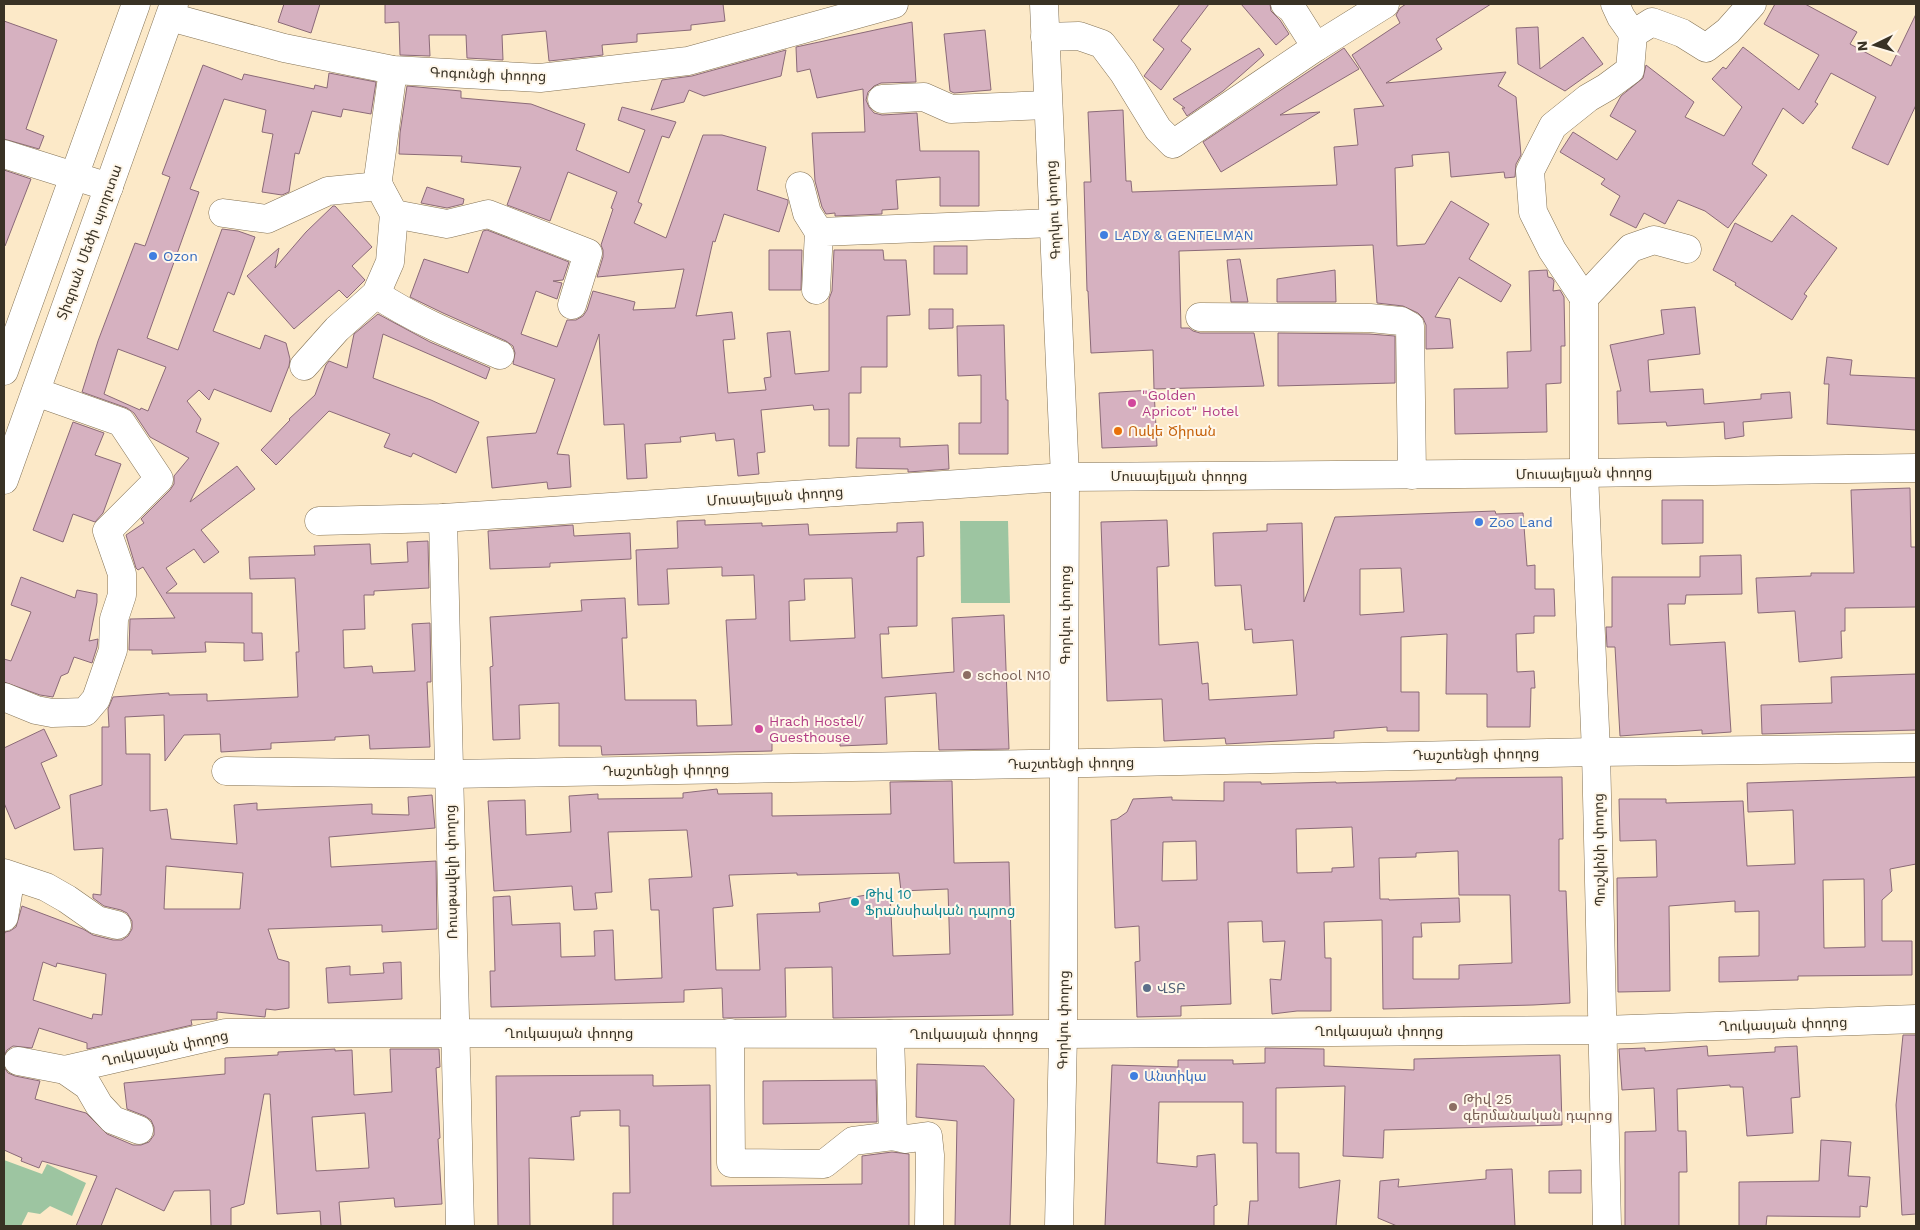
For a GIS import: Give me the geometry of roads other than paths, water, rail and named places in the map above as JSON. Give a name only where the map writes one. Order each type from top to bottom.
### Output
[{"type":"street","points":[[4,371],[9,338],[74,176],[136,4]]},
{"type":"street","name":"Գոգունցի փողոց","points":[[172,10],[284,48],[393,70],[540,78],[688,61],[894,4]]},
{"type":"street","name":"Գորկու փողոց","points":[[1044,4],[1065,477],[1063,1034],[1059,1226]]},
{"type":"street","points":[[1285,4],[1292,9],[1316,47]]},
{"type":"street","points":[[1045,37],[1079,36],[1102,44],[1123,72],[1158,129],[1173,144],[1316,47],[1385,4]]},
{"type":"street","points":[[1615,4],[1633,34],[1630,70],[1588,98],[1553,126],[1530,171],[1533,212],[1552,250],[1584,298],[1631,248],[1654,240],[1688,249]]},
{"type":"street","points":[[1633,34],[1652,22],[1682,33],[1706,48],[1728,31],[1752,4]]},
{"type":"street","name":"Տիգրան Մեծի պողոտա","points":[[4,480],[172,10]]},
{"type":"street","points":[[304,366],[337,329],[376,294],[390,262],[394,214],[379,186],[378,179],[393,70]]},
{"type":"street","points":[[882,99],[924,97],[952,109],[1048,105]]},
{"type":"street","points":[[4,154],[109,187]]},
{"type":"street","points":[[223,213],[266,218],[328,192],[379,186]]},
{"type":"street","points":[[800,186],[807,213],[819,232],[816,290]]},
{"type":"street","points":[[394,214],[447,224],[488,214],[588,252],[572,305]]},
{"type":"street","points":[[819,232],[1053,223]]},
{"type":"street","points":[[376,294],[400,310],[434,327],[500,355]]},
{"type":"street","name":"Պուշկինի փողոց","points":[[1584,298],[1584,473],[1596,752],[1607,1226]]},
{"type":"street","points":[[1200,317],[1370,318],[1401,321],[1410,326],[1412,474]]},
{"type":"street","points":[[4,697],[36,710],[52,713],[85,712],[96,699],[113,650],[114,619],[122,595],[122,574],[107,531],[159,479],[121,422],[36,392]]},
{"type":"street","name":"Մուսայելյան փողոց","points":[[319,521],[443,518],[1065,477],[1916,468]]},
{"type":"street","name":"Ռուսթավելի փողոց","points":[[443,518],[460,1226]]},
{"type":"street","name":"Դաշտենցի փողոց","points":[[226,771],[449,774],[1596,752],[1916,748]]},
{"type":"street","points":[[4,917],[8,874],[46,887],[97,920],[118,925]]},
{"type":"street","name":"Ղուկասյան փողոց","points":[[65,1070],[226,1033],[1063,1034],[1603,1030],[1916,1019]]},
{"type":"street","points":[[730,1033],[731,1163],[824,1164],[853,1141],[893,1136],[906,1139],[928,1136],[930,1155],[929,1226]]},
{"type":"street","points":[[890,1034],[893,1136]]},
{"type":"street","points":[[18,1061],[65,1070],[88,1086],[99,1105],[113,1120],[139,1130]]},
{"type":"place","name":"LADY & GENTELMAN","points":[[1104,235]]},
{"type":"place","name":"Ozon","points":[[153,256]]},
{"type":"place","name":"\"Golden Apricot\" Hotel","points":[[1132,403]]},
{"type":"place","name":"Ոսկե Ծիրան","points":[[1118,431]]},
{"type":"place","name":"Zoo Land","points":[[1479,522]]},
{"type":"place","name":"school N10","points":[[967,675]]},
{"type":"place","name":"Hrach Hostel/ Guesthouse","points":[[759,729]]},
{"type":"place","name":"Թիվ 10 Ֆրանսիական դպրոց","points":[[855,902]]},
{"type":"place","name":"ՎՏԲ","points":[[1147,988]]},
{"type":"place","name":"Անտիկա","points":[[1134,1076]]},
{"type":"place","name":"Թիվ 25 գերմանական դպրոց","points":[[1453,1107]]}]
